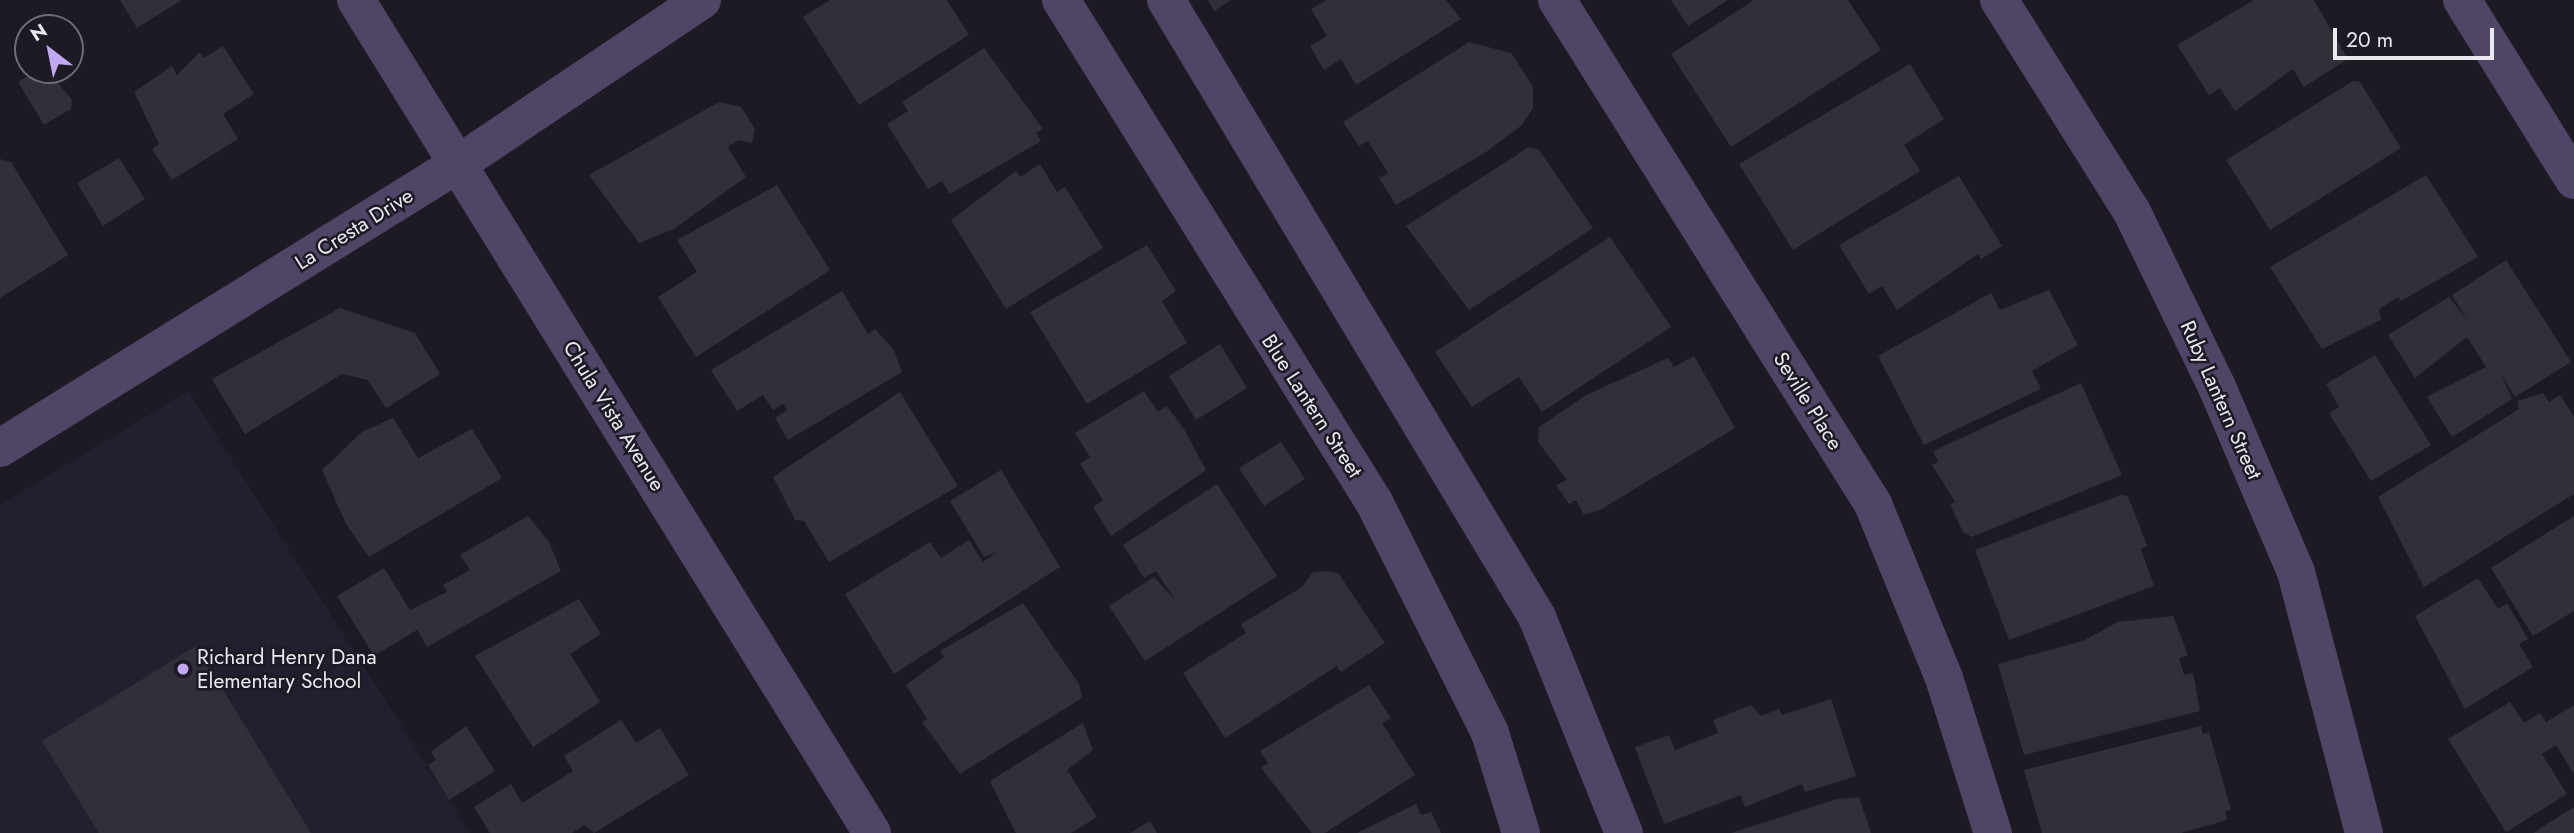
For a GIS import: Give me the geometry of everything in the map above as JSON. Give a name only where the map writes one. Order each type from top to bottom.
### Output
[{"type":"street","name":"Chula Vista Avenue","points":[[356,0],[872,833]]},
{"type":"street","name":"La Cresta Drive","points":[[0,448],[458,164],[702,0]]},
{"type":"street","name":"Blue Lantern Street","points":[[1061,0],[1374,502],[1490,733],[1521,833]]},
{"type":"street","points":[[1166,0],[1537,617],[1624,833]]},
{"type":"street","name":"Seville Place","points":[[1557,0],[1872,504],[1944,678],[1993,833]]},
{"type":"street","name":"Ruby Lantern Street","points":[[1999,0],[2132,212],[2217,387],[2296,572],[2364,833]]},
{"type":"street","points":[[2462,0],[2574,180]]},
{"type":"shaded area","name":"Richard Henry Dana Elementary School","points":[[188,391],[470,833],[0,833],[0,505]]},
{"type":"building","points":[[120,0],[182,0],[137,28]]},
{"type":"building","points":[[830,0],[947,0],[969,35],[859,105],[803,17]]},
{"type":"building","points":[[1208,0],[1231,0],[1214,11]]},
{"type":"building","points":[[1327,0],[1446,0],[1461,19],[1356,85],[1341,59],[1324,70],[1310,46],[1327,36],[1311,9]]},
{"type":"building","points":[[1671,0],[1728,0],[1688,26]]},
{"type":"building","points":[[1754,0],[1848,0],[1881,50],[1731,147],[1671,54]]},
{"type":"building","points":[[2254,0],[2314,0],[2348,59],[2304,87],[2293,69],[2235,111],[2220,88],[2209,95],[2177,45]]},
{"type":"building","points":[[1469,42],[1511,53],[1533,86],[1533,108],[1522,125],[1486,152],[1396,205],[1379,178],[1388,173],[1368,141],[1359,146],[1343,122]]},
{"type":"building","points":[[223,46],[254,94],[223,114],[238,139],[172,180],[152,149],[159,144],[134,92],[172,66],[177,75],[200,52],[204,58]]},
{"type":"building","points":[[984,48],[1043,129],[1036,133],[1041,141],[950,194],[942,181],[928,189],[887,124],[908,111],[902,102]]},
{"type":"building","points":[[1910,64],[1944,119],[1904,145],[1920,171],[1793,250],[1739,164]]},
{"type":"building","points":[[2353,81],[2360,82],[2401,148],[2270,230],[2226,160]]},
{"type":"building","points":[[19,84],[59,84],[72,100],[71,109],[44,125]]},
{"type":"building","points":[[719,102],[741,107],[755,129],[752,143],[738,140],[728,147],[746,177],[674,229],[639,243],[589,175]]},
{"type":"building","points":[[1529,147],[1539,150],[1593,228],[1469,310],[1406,226]]},
{"type":"building","points":[[119,158],[145,199],[103,226],[77,183]]},
{"type":"building","points":[[0,159],[11,162],[68,255],[0,298]]},
{"type":"building","points":[[1040,164],[1057,192],[1065,187],[1103,248],[1006,309],[951,220],[1016,171],[1020,177]]},
{"type":"building","points":[[2426,175],[2478,257],[2401,301],[2398,297],[2379,309],[2381,320],[2322,349],[2270,267]]},
{"type":"building","points":[[1959,176],[2002,246],[1981,259],[1978,254],[1897,310],[1882,286],[1869,294],[1839,245]]},
{"type":"building","points":[[777,185],[830,270],[696,357],[658,297],[697,272],[677,240]]},
{"type":"building","points":[[1610,237],[1671,327],[1542,412],[1519,377],[1472,407],[1435,352]]},
{"type":"building","points":[[1147,245],[1176,291],[1162,301],[1187,343],[1087,404],[1030,312]]},
{"type":"building","points":[[2506,260],[2571,362],[2515,397],[2501,374],[2512,399],[2452,437],[2427,397],[2486,367],[2467,337],[2415,378],[2388,335],[2449,297],[2468,321],[2452,295]]},
{"type":"building","points":[[2049,290],[2078,345],[2032,371],[2041,389],[1924,445],[1878,356],[1991,293],[2000,310]]},
{"type":"building","points":[[842,291],[868,334],[875,329],[894,350],[902,372],[788,440],[775,418],[787,410],[783,404],[773,410],[763,395],[737,411],[711,370]]},
{"type":"building","points":[[340,308],[415,333],[440,374],[386,408],[368,380],[342,374],[245,434],[212,379]]},
{"type":"building","points":[[1220,344],[1247,388],[1196,420],[1169,376]]},
{"type":"building","points":[[2375,355],[2431,445],[2371,481],[2329,413],[2339,407],[2326,384]]},
{"type":"building","points":[[1694,356],[1735,428],[1600,510],[1584,515],[1576,500],[1569,504],[1556,485],[1567,480],[1538,442],[1539,427],[1586,395],[1668,358],[1674,367]]},
{"type":"building","points":[[2081,383],[2122,475],[1972,537],[1963,532],[1950,504],[1955,502],[1932,465],[1938,462],[1933,451]]},
{"type":"building","points":[[1144,391],[1158,412],[1167,406],[1184,429],[1206,470],[1111,536],[1093,507],[1103,500],[1080,464],[1090,457],[1075,433]]},
{"type":"building","points":[[900,392],[958,486],[829,562],[804,521],[795,520],[773,477]]},
{"type":"building","points":[[2543,393],[2549,402],[2560,395],[2574,417],[2574,494],[2424,587],[2378,497],[2519,409],[2517,401]]},
{"type":"building","points":[[393,418],[418,458],[472,429],[502,478],[369,557],[346,524],[322,470],[362,432]]},
{"type":"building","points":[[1281,442],[1305,479],[1264,506],[1239,468]]},
{"type":"building","points":[[1001,470],[1060,567],[894,674],[845,594],[930,542],[941,558],[969,540],[983,562],[997,552],[984,557],[950,501]]},
{"type":"building","points":[[1217,484],[1277,576],[1145,661],[1109,606],[1154,577],[1175,600],[1156,571],[1144,578],[1123,545]]},
{"type":"building","points":[[2121,495],[2128,496],[2147,546],[2141,549],[2154,586],[2009,640],[1975,550]]},
{"type":"building","points":[[528,516],[549,542],[561,571],[427,647],[417,630],[374,656],[337,596],[384,568],[410,610],[447,592],[443,585],[470,570],[460,555]]},
{"type":"building","points":[[2574,516],[2574,611],[2533,636],[2491,568]]},
{"type":"building","points":[[1328,571],[1339,574],[1385,643],[1341,672],[1337,666],[1225,738],[1183,673],[1246,633],[1241,624],[1302,587],[1313,572]]},
{"type":"building","points":[[2478,578],[2498,609],[2507,603],[2528,639],[2519,644],[2533,667],[2465,709],[2415,616]]},
{"type":"building","points":[[579,599],[601,634],[570,654],[600,702],[533,747],[475,656]]},
{"type":"building","points":[[1023,603],[1079,684],[1082,698],[960,774],[922,722],[927,719],[906,685],[944,657],[940,651]]},
{"type":"building","points":[[2173,616],[2188,655],[2179,658],[2184,675],[2193,673],[2200,711],[2024,755],[1998,664],[2083,641],[2118,622]]},
{"type":"building","points":[[196,646],[311,833],[99,833],[42,741]]},
{"type":"building","points":[[1369,685],[1391,718],[1382,723],[1415,775],[1325,833],[1312,833],[1261,768],[1268,763],[1260,751]]},
{"type":"building","points":[[1831,699],[1856,776],[1805,792],[1802,784],[1745,807],[1741,795],[1664,824],[1635,747],[1669,735],[1675,750],[1718,733],[1713,720],[1751,705],[1761,716],[1779,709],[1782,715]]},
{"type":"building","points":[[2510,702],[2524,723],[2540,713],[2546,722],[2574,705],[2574,774],[2556,745],[2542,754],[2567,794],[2506,832],[2448,739]]},
{"type":"building","points":[[621,720],[636,743],[660,728],[689,775],[594,833],[584,825],[572,833],[490,833],[474,807],[511,784],[522,803],[573,771],[564,756]]},
{"type":"building","points":[[1083,723],[1093,750],[1067,770],[1097,817],[1071,833],[1016,833],[990,781]]},
{"type":"building","points":[[466,726],[495,771],[449,800],[428,765],[436,760],[431,752]]},
{"type":"building","points":[[2201,726],[2203,734],[2209,732],[2231,810],[2225,811],[2227,820],[2181,833],[2042,833],[2024,770]]},
{"type":"building","points":[[1859,797],[1871,833],[1731,833],[1837,799]]},
{"type":"building","points":[[1416,804],[1421,815],[1431,812],[1441,833],[1357,833]]},
{"type":"building","points":[[2574,807],[2574,833],[2533,833]]},
{"type":"building","points":[[1150,821],[1157,833],[1130,833]]},
{"type":"place","name":"Richard Henry Dana Elementary School","points":[[183,669]]}]
